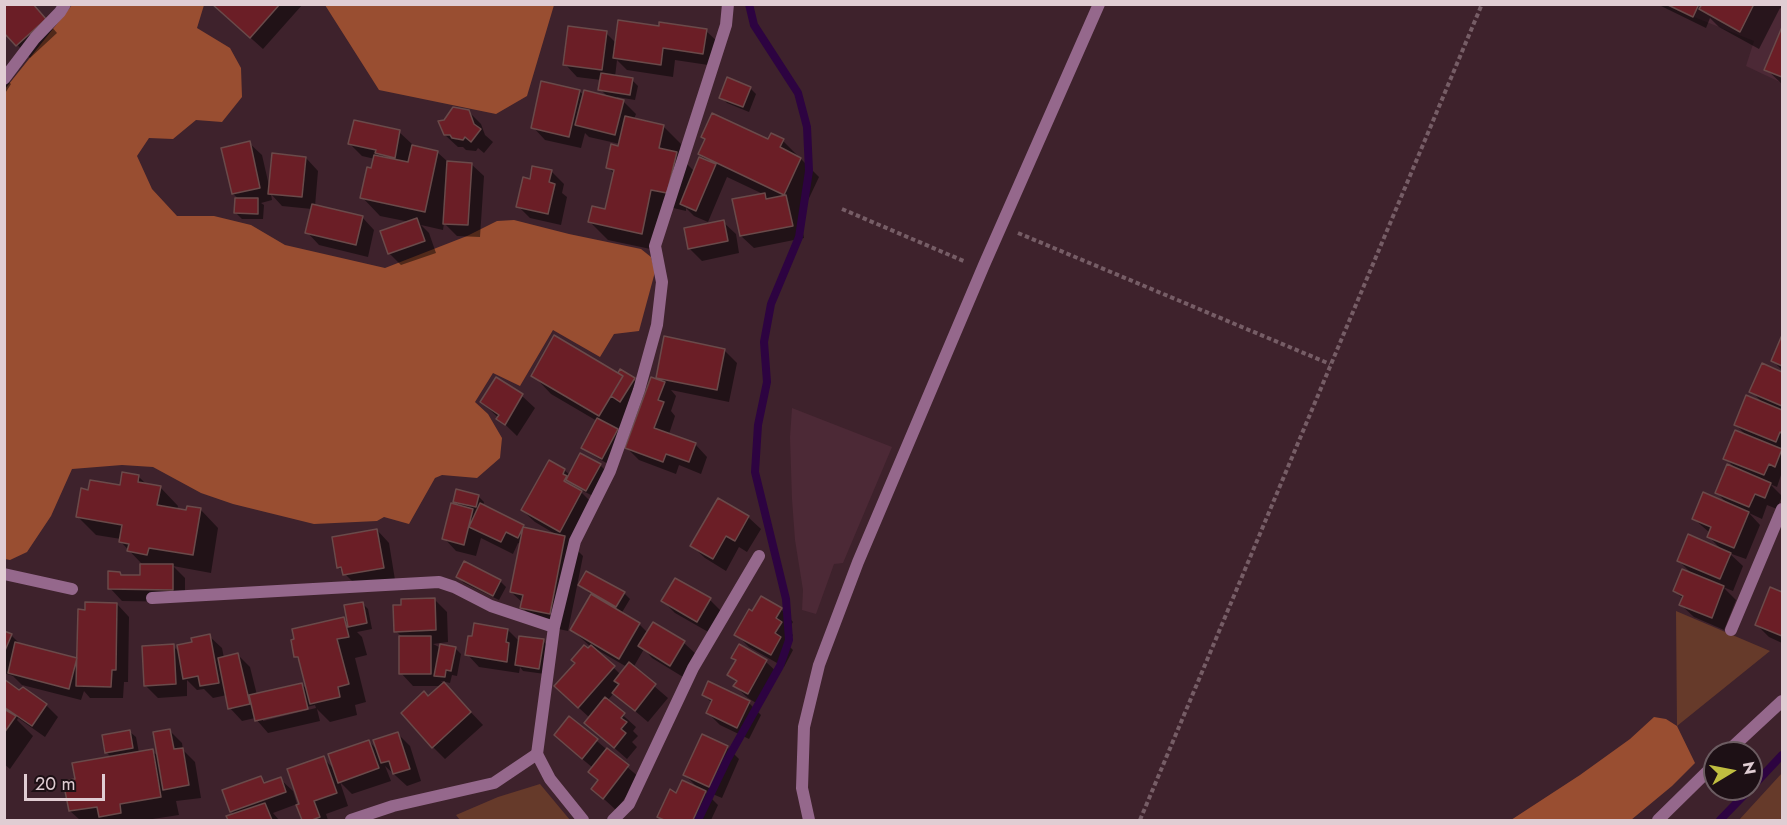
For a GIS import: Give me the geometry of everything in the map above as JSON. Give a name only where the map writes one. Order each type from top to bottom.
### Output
[{"type":"street","points":[[4,79],[34,38],[65,4]]},
{"type":"street","points":[[583,820],[550,779],[537,754],[554,627],[575,541],[610,471],[657,325],[662,282],[655,246],[726,26],[728,4]]},
{"type":"street","points":[[809,820],[802,788],[804,727],[819,665],[858,562],[1099,4]]},
{"type":"street","points":[[1731,630],[1782,509]]},
{"type":"street","points":[[613,820],[629,804],[693,668],[759,556]]},
{"type":"street","points":[[4,574],[72,589]]},
{"type":"street","points":[[152,598],[439,582],[491,606],[554,627]]},
{"type":"street","points":[[1739,741],[1782,700]]},
{"type":"street","points":[[351,820],[393,806],[494,783],[537,754]]},
{"type":"street","points":[[1658,820],[1703,776]]},
{"type":"path","points":[[1140,820],[1482,4]]},
{"type":"path","points":[[842,209],[983,270]]},
{"type":"path","points":[[1002,226],[1330,364]]},
{"type":"shaded area","points":[[72,5],[204,5],[197,28],[230,48],[241,68],[242,97],[222,122],[196,120],[173,139],[149,138],[137,156],[152,189],[177,216],[214,216],[251,225],[285,245],[385,268],[467,236],[497,221],[514,220],[641,249],[651,257],[655,272],[639,331],[614,334],[600,357],[553,330],[520,386],[493,373],[475,402],[488,414],[502,438],[500,458],[477,478],[442,475],[435,478],[409,524],[384,517],[377,521],[314,524],[233,504],[201,493],[153,467],[122,465],[72,469],[51,516],[27,552],[10,560],[5,559],[5,89]]},
{"type":"shaded area","points":[[325,5],[554,5],[527,96],[496,114],[379,90]]},
{"type":"shaded area","points":[[1664,5],[1782,5],[1782,83],[1746,66],[1754,41]]},
{"type":"shaded area","points":[[792,408],[892,447],[843,563],[834,564],[816,614],[802,610],[803,590],[795,540],[792,499],[790,437]]},
{"type":"shaded area","points":[[1676,611],[1770,651],[1677,726]]},
{"type":"shaded area","points":[[1654,717],[1666,719],[1677,726],[1695,763],[1672,786],[1631,820],[1511,820],[1630,739]]},
{"type":"shaded area","points":[[1782,773],[1782,820],[1739,820],[1756,801],[1763,801],[1763,794]]},
{"type":"shaded area","points":[[540,784],[570,820],[460,820],[456,815],[498,797]]},
{"type":"building","points":[[4,4],[33,4],[46,19],[16,46],[4,33]]},
{"type":"building","points":[[212,4],[280,4],[250,38]]},
{"type":"building","points":[[1666,4],[1699,4],[1693,17]]},
{"type":"building","points":[[1702,4],[1754,4],[1740,32],[1699,9]]},
{"type":"building","points":[[618,20],[659,26],[659,22],[707,29],[703,54],[663,48],[661,65],[613,58]]},
{"type":"building","points":[[568,26],[607,31],[602,70],[563,65]]},
{"type":"building","points":[[1782,27],[1782,77],[1764,70]]},
{"type":"building","points":[[601,73],[633,78],[630,95],[598,90]]},
{"type":"building","points":[[727,77],[751,87],[743,107],[719,98]]},
{"type":"building","points":[[541,81],[580,90],[569,137],[531,128]]},
{"type":"building","points":[[584,90],[624,100],[615,135],[575,125]]},
{"type":"building","points":[[453,107],[469,110],[474,124],[481,129],[471,142],[465,137],[463,140],[444,135],[438,121],[444,120]]},
{"type":"building","points":[[712,113],[768,139],[771,133],[784,139],[780,147],[801,158],[784,195],[698,154],[705,139],[701,137]]},
{"type":"building","points":[[625,116],[664,125],[659,148],[677,152],[667,193],[651,190],[642,234],[588,222],[592,206],[605,209],[614,170],[606,168],[611,144],[618,146]]},
{"type":"building","points":[[354,120],[400,130],[395,158],[375,153],[376,150],[348,144]]},
{"type":"building","points":[[250,141],[260,188],[232,194],[221,148]]},
{"type":"building","points":[[412,145],[438,151],[425,212],[360,198],[367,167],[371,168],[374,155],[408,162]]},
{"type":"building","points":[[272,153],[306,157],[302,197],[268,194]]},
{"type":"building","points":[[699,157],[716,164],[696,211],[680,204]]},
{"type":"building","points":[[447,161],[472,163],[468,225],[443,224]]},
{"type":"building","points":[[532,166],[552,170],[549,182],[555,184],[548,214],[516,207],[523,177],[530,179]]},
{"type":"building","points":[[765,193],[766,199],[786,195],[793,226],[740,236],[732,199]]},
{"type":"building","points":[[235,198],[258,198],[258,214],[234,213]]},
{"type":"building","points":[[312,204],[363,216],[356,245],[305,233]]},
{"type":"building","points":[[417,218],[425,241],[388,254],[380,231]]},
{"type":"building","points":[[724,220],[728,241],[688,249],[684,228]]},
{"type":"building","points":[[554,335],[623,376],[599,416],[531,376]]},
{"type":"building","points":[[1782,335],[1782,366],[1771,361]]},
{"type":"building","points":[[664,336],[725,349],[717,390],[656,378]]},
{"type":"building","points":[[1762,363],[1782,372],[1782,406],[1749,392]]},
{"type":"building","points":[[620,369],[635,378],[620,402],[611,396],[623,376],[618,373]]},
{"type":"building","points":[[496,377],[523,394],[505,425],[496,419],[499,415],[480,402]]},
{"type":"building","points":[[651,377],[665,382],[658,400],[664,402],[654,428],[696,443],[689,462],[666,454],[663,462],[625,448]]},
{"type":"building","points":[[1746,395],[1782,410],[1782,433],[1780,432],[1776,442],[1734,425]]},
{"type":"building","points":[[597,418],[618,429],[602,459],[581,448]]},
{"type":"building","points":[[1735,430],[1782,449],[1775,467],[1769,464],[1764,475],[1723,459]]},
{"type":"building","points":[[580,453],[601,464],[586,491],[566,480]]},
{"type":"building","points":[[549,460],[565,469],[563,474],[567,476],[564,481],[582,491],[560,532],[521,510]]},
{"type":"building","points":[[1727,464],[1771,483],[1765,498],[1755,494],[1749,507],[1715,493]]},
{"type":"building","points":[[122,472],[139,475],[138,482],[161,486],[157,505],[186,510],[187,506],[201,508],[193,555],[149,548],[147,555],[127,551],[129,544],[119,542],[122,525],[76,517],[81,488],[88,490],[90,480],[120,485]]},
{"type":"building","points":[[456,489],[479,495],[476,507],[453,502]]},
{"type":"building","points":[[1703,492],[1749,512],[1734,548],[1707,537],[1711,527],[1692,519]]},
{"type":"building","points":[[718,498],[749,516],[735,541],[726,536],[713,559],[690,546]]},
{"type":"building","points":[[451,503],[473,509],[464,545],[442,539]]},
{"type":"building","points":[[480,503],[524,525],[518,538],[506,532],[501,542],[469,527]]},
{"type":"building","points":[[523,527],[565,536],[550,614],[520,608],[523,595],[510,592]]},
{"type":"building","points":[[377,529],[384,568],[343,575],[341,567],[337,568],[332,537]]},
{"type":"building","points":[[1688,534],[1731,553],[1720,579],[1677,561]]},
{"type":"building","points":[[464,561],[501,580],[493,596],[456,577]]},
{"type":"building","points":[[140,564],[173,564],[173,590],[108,589],[108,571],[120,572],[121,575],[140,575]]},
{"type":"building","points":[[1682,569],[1724,586],[1712,618],[1679,605],[1683,596],[1673,591]]},
{"type":"building","points":[[586,571],[625,592],[616,607],[578,585]]},
{"type":"building","points":[[675,578],[711,598],[697,622],[661,601]]},
{"type":"building","points":[[1770,587],[1782,592],[1782,636],[1755,625]]},
{"type":"building","points":[[591,594],[640,623],[619,659],[570,630]]},
{"type":"building","points":[[761,596],[782,608],[776,618],[782,622],[775,633],[781,637],[771,655],[734,635],[749,609],[752,611]]},
{"type":"building","points":[[435,598],[436,630],[394,632],[393,605],[401,605],[401,599]]},
{"type":"building","points":[[85,602],[117,603],[116,670],[112,670],[111,687],[76,686],[78,609],[85,610]]},
{"type":"building","points":[[363,602],[367,623],[348,627],[344,605]]},
{"type":"building","points":[[344,617],[349,637],[337,639],[349,684],[338,687],[340,697],[310,704],[298,657],[294,657],[292,629]]},
{"type":"building","points":[[653,622],[685,641],[670,666],[638,646]]},
{"type":"building","points":[[474,623],[508,629],[507,662],[465,655],[468,636],[472,636]]},
{"type":"building","points":[[4,631],[12,634],[4,653]]},
{"type":"building","points":[[210,634],[219,683],[200,686],[198,676],[183,679],[177,645],[192,642],[191,638]]},
{"type":"building","points":[[399,636],[431,636],[431,674],[399,674]]},
{"type":"building","points":[[519,636],[544,639],[539,669],[515,665]]},
{"type":"building","points":[[15,642],[77,658],[69,689],[8,673]]},
{"type":"building","points":[[174,644],[176,684],[144,686],[142,646]]},
{"type":"building","points":[[440,644],[456,647],[451,671],[446,670],[445,677],[434,676]]},
{"type":"building","points":[[739,644],[767,660],[748,694],[733,686],[737,681],[727,675],[736,660],[731,658]]},
{"type":"building","points":[[584,645],[588,648],[591,645],[615,666],[578,708],[554,686],[575,663],[571,660]]},
{"type":"building","points":[[238,653],[250,704],[228,709],[218,658]]},
{"type":"building","points":[[629,662],[656,684],[635,711],[612,693],[619,684],[614,681]]},
{"type":"building","points":[[4,679],[19,690],[23,687],[47,704],[32,726],[4,707]]},
{"type":"building","points":[[708,681],[750,701],[737,728],[706,713],[712,700],[702,695]]},
{"type":"building","points":[[444,682],[471,712],[432,748],[401,713],[424,691],[428,696]]},
{"type":"building","points":[[302,683],[308,709],[255,721],[249,695]]},
{"type":"building","points":[[605,697],[625,713],[621,718],[627,722],[621,729],[626,733],[614,748],[584,723]]},
{"type":"building","points":[[4,709],[16,716],[4,733]]},
{"type":"building","points":[[569,716],[598,739],[582,759],[554,735]]},
{"type":"building","points":[[170,729],[174,749],[183,748],[189,785],[163,790],[153,732]]},
{"type":"building","points":[[130,730],[133,748],[105,753],[102,735]]},
{"type":"building","points":[[398,732],[410,769],[393,774],[389,761],[381,763],[373,740]]},
{"type":"building","points":[[702,734],[728,746],[709,787],[683,775]]},
{"type":"building","points":[[369,740],[379,768],[338,783],[328,754]]},
{"type":"building","points":[[607,748],[629,765],[603,799],[591,789],[598,780],[588,772]]},
{"type":"building","points":[[153,749],[161,797],[120,804],[121,813],[99,817],[97,807],[69,811],[63,781],[75,779],[72,763]]},
{"type":"building","points":[[324,756],[337,793],[314,801],[320,817],[302,820],[287,769]]},
{"type":"building","points":[[261,776],[264,783],[281,777],[286,792],[230,812],[222,790]]},
{"type":"building","points":[[682,780],[706,791],[693,820],[664,820],[657,817],[670,789],[676,793]]},
{"type":"building","points":[[265,803],[272,820],[228,820],[226,816]]},
{"type":"waterway","points":[[698,820],[727,760],[780,666],[789,640],[786,599],[755,472],[758,425],[767,382],[764,342],[771,304],[799,237],[809,171],[807,127],[798,93],[754,25],[749,4]]},
{"type":"waterway","points":[[1763,775],[1782,755]]},
{"type":"waterway","points":[[1720,820],[1738,801]]}]
